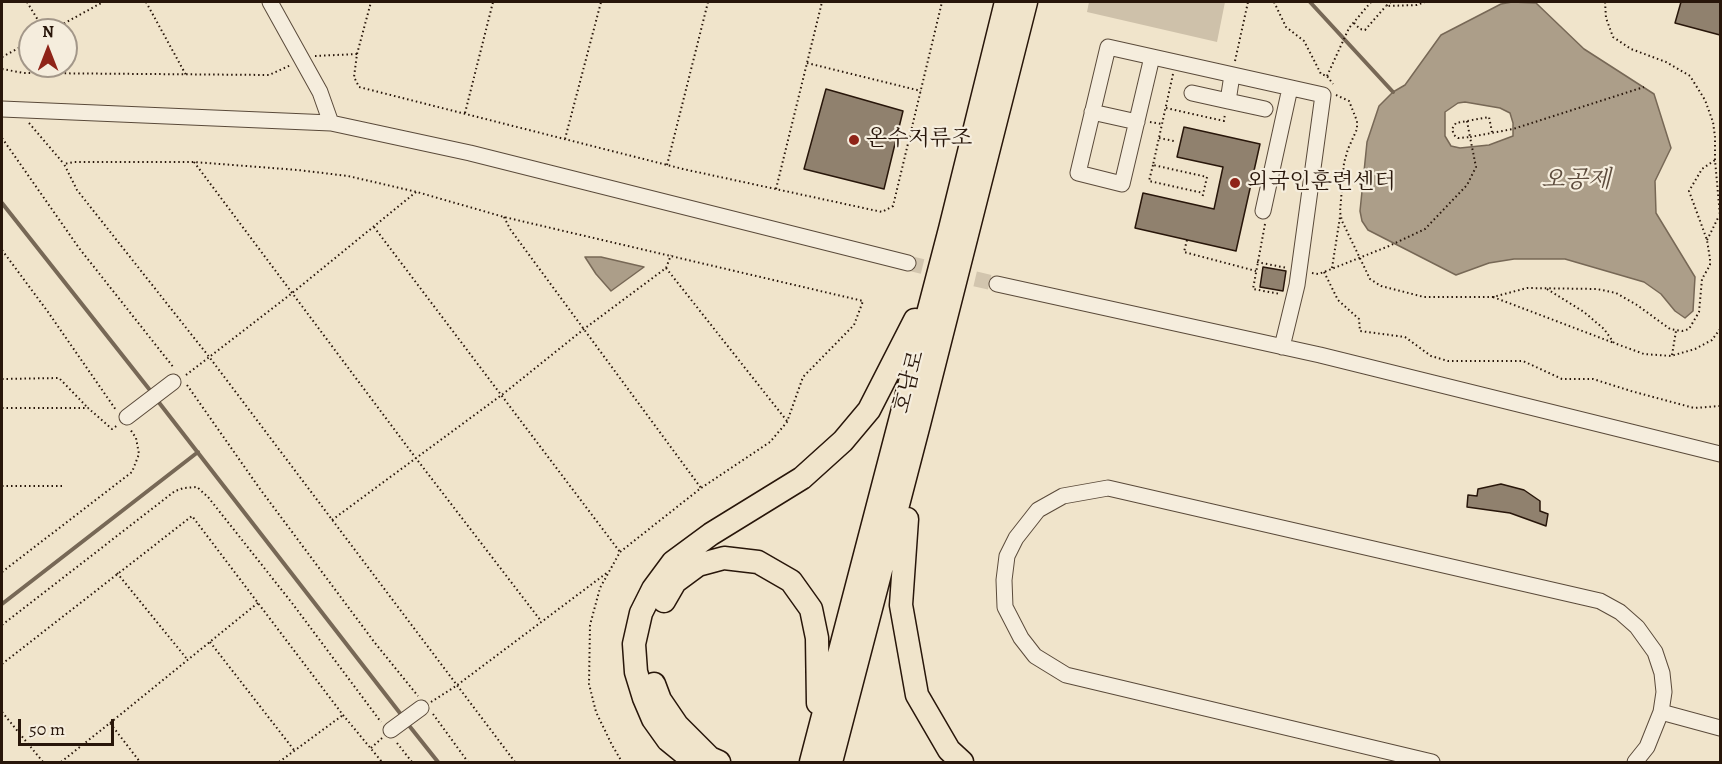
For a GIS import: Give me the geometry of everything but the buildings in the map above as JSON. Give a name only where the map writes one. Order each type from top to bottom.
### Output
[{"type":"highway","name":"호남로","points":[[811,762],[950,229],[1006,2]]},
{"type":"highway","name":"호남로","points":[[831,762],[1026,2]]},
{"type":"highway","points":[[695,762],[668,740],[653,719],[636,672],[634,644],[641,614],[649,597],[673,562],[711,534],[802,478],[843,441],[869,410],[922,305],[950,229]]},
{"type":"highway","points":[[919,424],[903,547],[901,605],[917,694],[949,750],[962,762]]},
{"type":"highway","points":[[719,762],[710,758],[677,725],[660,700],[650,670],[649,642],[657,611],[675,582],[698,565],[724,558],[758,562],[791,581],[811,609],[817,638],[818,689],[811,762]]},
{"type":"street","points":[[270,2],[320,92],[331,123]]},
{"type":"street","points":[[1152,57],[1143,122],[1122,184],[1078,173],[1108,47],[1323,95],[1297,285],[1282,347]]},
{"type":"street","points":[[1227,104],[1232,75]]},
{"type":"street","points":[[1263,211],[1290,88]]},
{"type":"street","points":[[1192,93],[1227,104],[1265,109]]},
{"type":"street","points":[[2,109],[331,123],[470,153],[908,263]]},
{"type":"street","points":[[1092,112],[1143,122]]},
{"type":"street","points":[[997,284],[1282,347],[1720,454]]},
{"type":"street","points":[[125,418],[178,380]]},
{"type":"street","points":[[1432,762],[1066,675],[1035,656],[1021,638],[1005,608],[1004,580],[1007,556],[1016,538],[1038,510],[1063,496],[1108,488],[1600,601],[1620,612],[1638,627],[1655,652],[1662,673],[1664,692],[1661,712],[1647,747],[1635,762]]},
{"type":"street","points":[[389,731],[424,707]]},
{"type":"street","points":[[1661,712],[1720,728]]},
{"type":"path","points":[[27,2],[37,18]]},
{"type":"path","points":[[74,18],[103,2]]},
{"type":"path","points":[[146,2],[186,76]]},
{"type":"path","points":[[371,2],[357,54],[354,77],[358,87],[667,165],[882,212],[892,206],[942,2]]},
{"type":"path","points":[[465,113],[493,2]]},
{"type":"path","points":[[565,139],[601,2]]},
{"type":"path","points":[[667,165],[708,2]]},
{"type":"path","points":[[776,189],[822,2]]},
{"type":"path","points":[[1232,75],[1248,2]]},
{"type":"path","points":[[1274,2],[1286,27],[1304,41],[1321,75],[1327,76],[1333,82],[1336,95],[1349,101],[1357,121],[1357,129],[1344,163],[1340,215],[1332,269]]},
{"type":"path","points":[[1327,76],[1349,28],[1371,2]]},
{"type":"path","points":[[1353,22],[1360,29],[1365,30],[1391,2]]},
{"type":"path","points":[[1386,6],[1417,5],[1425,2]]},
{"type":"path","points":[[1605,2],[1606,18],[1613,37],[1631,49],[1666,62],[1690,76],[1705,100],[1713,122],[1720,215],[1707,240]]},
{"type":"path","points":[[2,57],[18,48]]},
{"type":"path","points":[[2,69],[24,73],[269,75],[279,72],[302,58],[357,54]]},
{"type":"path","points":[[807,63],[921,91]]},
{"type":"path","points":[[1174,68],[1149,181],[1203,193]]},
{"type":"path","points":[[1492,133],[1489,117],[1456,123],[1452,129],[1458,138],[1470,137],[1492,133],[1514,129],[1644,87]]},
{"type":"path","points":[[1166,108],[1224,121],[1227,104]]},
{"type":"path","points":[[18,109],[64,165],[77,190],[210,358],[515,762]]},
{"type":"path","points":[[1309,272],[1318,274],[1324,272],[1425,229],[1465,188],[1476,167],[1467,121]]},
{"type":"path","points":[[1143,122],[1162,124]]},
{"type":"path","points":[[2,138],[79,248],[375,643],[468,762]]},
{"type":"path","points":[[1159,138],[1174,141]]},
{"type":"path","points":[[1340,215],[1370,279],[1387,287],[1424,297],[1493,297],[1527,288],[1597,289],[1616,293],[1676,331],[1689,329],[1699,312],[1702,279],[1710,264],[1707,240],[1689,191],[1702,169],[1715,160]]},
{"type":"path","points":[[64,165],[74,162],[194,162],[348,176],[417,192],[504,217],[863,301],[854,325],[803,377],[787,422],[770,442],[701,488],[620,552],[600,588],[590,625],[589,684],[596,712],[622,762]]},
{"type":"path","points":[[194,162],[291,294],[542,621]]},
{"type":"path","points":[[1153,165],[1207,177],[1202,200]]},
{"type":"path","points":[[178,380],[210,358],[417,192]]},
{"type":"path","points":[[504,217],[510,229],[701,488]]},
{"type":"path","points":[[374,227],[620,552]]},
{"type":"path","points":[[1187,240],[1185,252],[1256,271]]},
{"type":"path","points":[[2,250],[125,418],[136,438],[139,454],[132,472],[2,572]]},
{"type":"path","points":[[332,520],[502,394],[666,268],[671,255]]},
{"type":"path","points":[[1286,295],[1253,289],[1257,262],[1290,269]]},
{"type":"path","points":[[666,268],[787,422]]},
{"type":"path","points":[[1324,272],[1338,300],[1359,319],[1360,331],[1405,337],[1431,356],[1448,361],[1523,361],[1562,379],[1593,379],[1631,392],[1694,408],[1720,406]]},
{"type":"path","points":[[1545,288],[1584,312],[1604,329],[1614,343]]},
{"type":"path","points":[[1493,297],[1644,354],[1671,356],[1695,349],[1712,340],[1720,329]]},
{"type":"path","points":[[1671,356],[1676,331]]},
{"type":"path","points":[[2,379],[59,378],[112,429],[125,418]]},
{"type":"path","points":[[2,408],[88,408]]},
{"type":"path","points":[[2,486],[63,486]]},
{"type":"path","points":[[2,625],[175,491],[197,487],[208,497],[292,603],[412,762]]},
{"type":"path","points":[[2,664],[192,516],[343,715],[382,762]]},
{"type":"path","points":[[424,707],[456,686],[610,571]]},
{"type":"path","points":[[117,573],[187,659]]},
{"type":"path","points":[[61,762],[258,602]]},
{"type":"path","points":[[210,642],[294,750]]},
{"type":"path","points":[[2,712],[43,762]]},
{"type":"path","points":[[279,762],[343,715]]},
{"type":"path","points":[[110,723],[140,762]]},
{"type":"shaded area","points":[[1089,2],[1225,2],[1217,42],[1087,12]]},
{"type":"water","name":"오공제","points":[[1536,3],[1584,49],[1654,94],[1671,148],[1655,181],[1656,213],[1695,277],[1693,311],[1685,318],[1675,311],[1661,294],[1644,282],[1565,259],[1514,259],[1489,263],[1456,275],[1368,230],[1362,221],[1360,211],[1367,142],[1379,106],[1393,92],[1405,85],[1441,35],[1501,4]],"holes":[[[1465,102],[1500,108],[1510,113],[1513,136],[1489,145],[1460,148],[1451,146],[1445,136],[1445,112],[1458,103]]]},
{"type":"water","points":[[585,257],[601,257],[644,267],[611,291]]},
{"type":"waterway","points":[[1310,2],[1393,92]]},
{"type":"waterway","points":[[2,203],[153,394]]},
{"type":"waterway","points":[[157,400],[403,717]]},
{"type":"waterway","points":[[2,604],[198,452]]},
{"type":"waterway","points":[[407,723],[438,762]]},
{"type":"tunnel","points":[[908,263],[997,284]]},
{"type":"place","name":"온수저류조","points":[[854,140]]},
{"type":"place","name":"외국인훈련센터","points":[[1235,183]]}]
